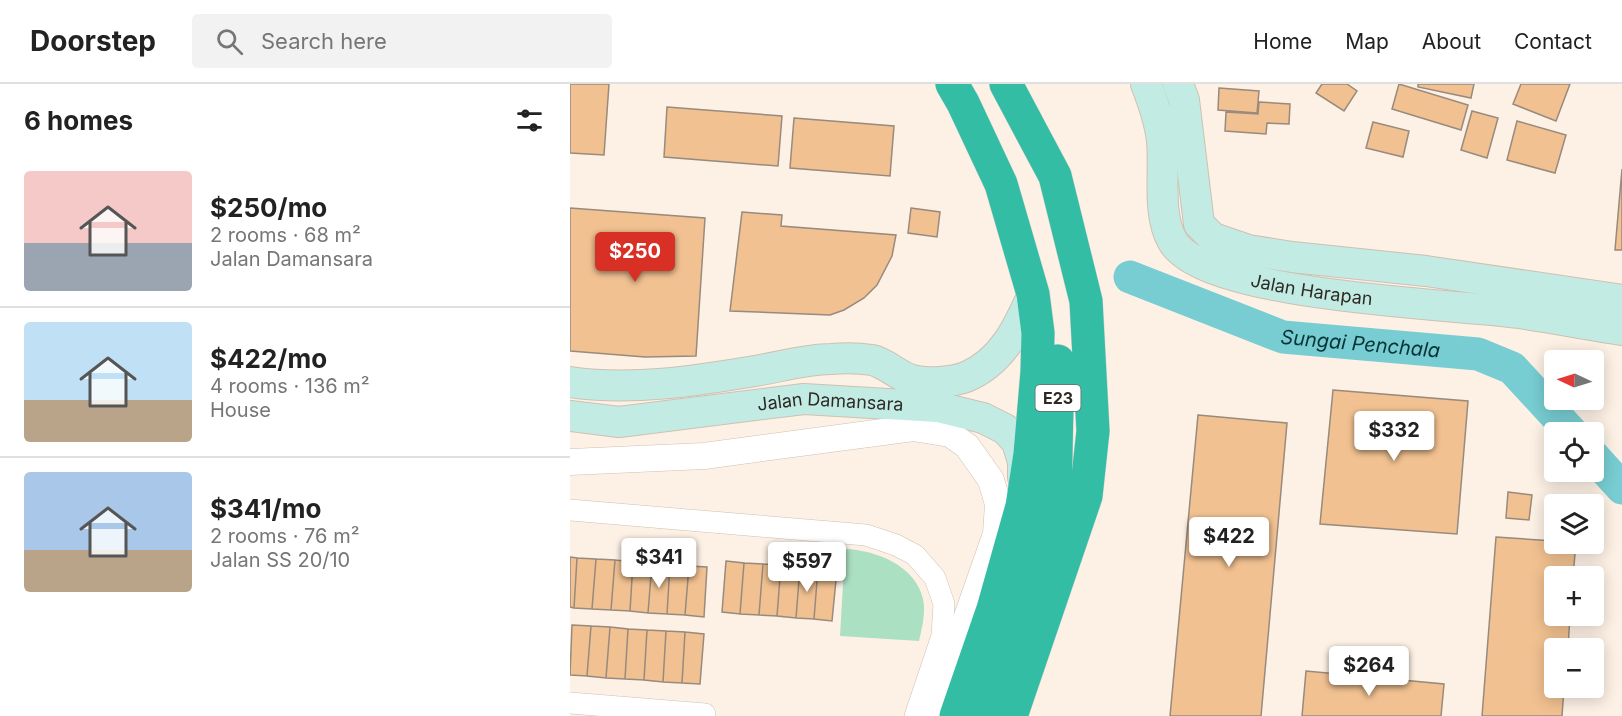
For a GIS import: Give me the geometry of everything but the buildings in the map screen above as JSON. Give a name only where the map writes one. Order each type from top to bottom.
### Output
[{"type":"highway","points":[[952,84],[1001,184],[1032,294],[1038,333],[1030,454],[1022,506],[999,588],[956,716]]},
{"type":"highway","name":"E23","points":[[975,84],[1031,207],[1058,314],[1058,435],[1055,498],[983,716]]},
{"type":"highway","name":"E23","points":[[1006,84],[1055,176],[1086,301],[1093,431],[1086,496],[1011,716]]},
{"type":"highway","points":[[1030,84],[1055,176]]},
{"type":"highway","points":[[1028,716],[1034,687],[1029,663]]},
{"type":"main road","name":"Jalan Harapan","points":[[1146,84],[1162,140],[1164,216],[1173,243],[1187,256],[1227,273],[1290,288],[1353,298],[1519,313],[1622,330]]},
{"type":"main road","points":[[1178,84],[1184,100],[1188,123],[1199,224],[1213,238],[1248,250],[1292,257],[1426,271],[1622,300]]},
{"type":"main road","name":"Jalan Damansara","points":[[570,382],[618,385],[702,380],[829,358],[873,360],[912,380],[946,382],[964,378],[980,370],[1002,351],[1016,331],[1032,294]]},
{"type":"main road","points":[[804,399],[832,390],[901,387],[912,380]]},
{"type":"main road","name":"Jalan Damansara","points":[[570,416],[619,422],[804,399],[938,407],[983,418],[1005,429],[1017,442],[1023,462],[1022,506]]},
{"type":"street","points":[[570,462],[704,456],[913,428],[950,434],[967,446],[991,480],[998,504],[996,534],[932,716]]},
{"type":"street","points":[[570,510],[866,535],[896,545],[915,555],[935,578],[944,604],[942,636],[915,716]]},
{"type":"street","points":[[570,703],[705,714]]},
{"type":"green space","points":[[845,549],[869,553],[893,562],[912,577],[919,587],[924,604],[919,641],[840,636]]},
{"type":"waterway","name":"Sungai Penchala","points":[[1130,277],[1283,337],[1478,354],[1512,368],[1562,422]]},
{"type":"waterway","name":"Sungai Penchala","points":[[1604,468],[1622,488]]}]
